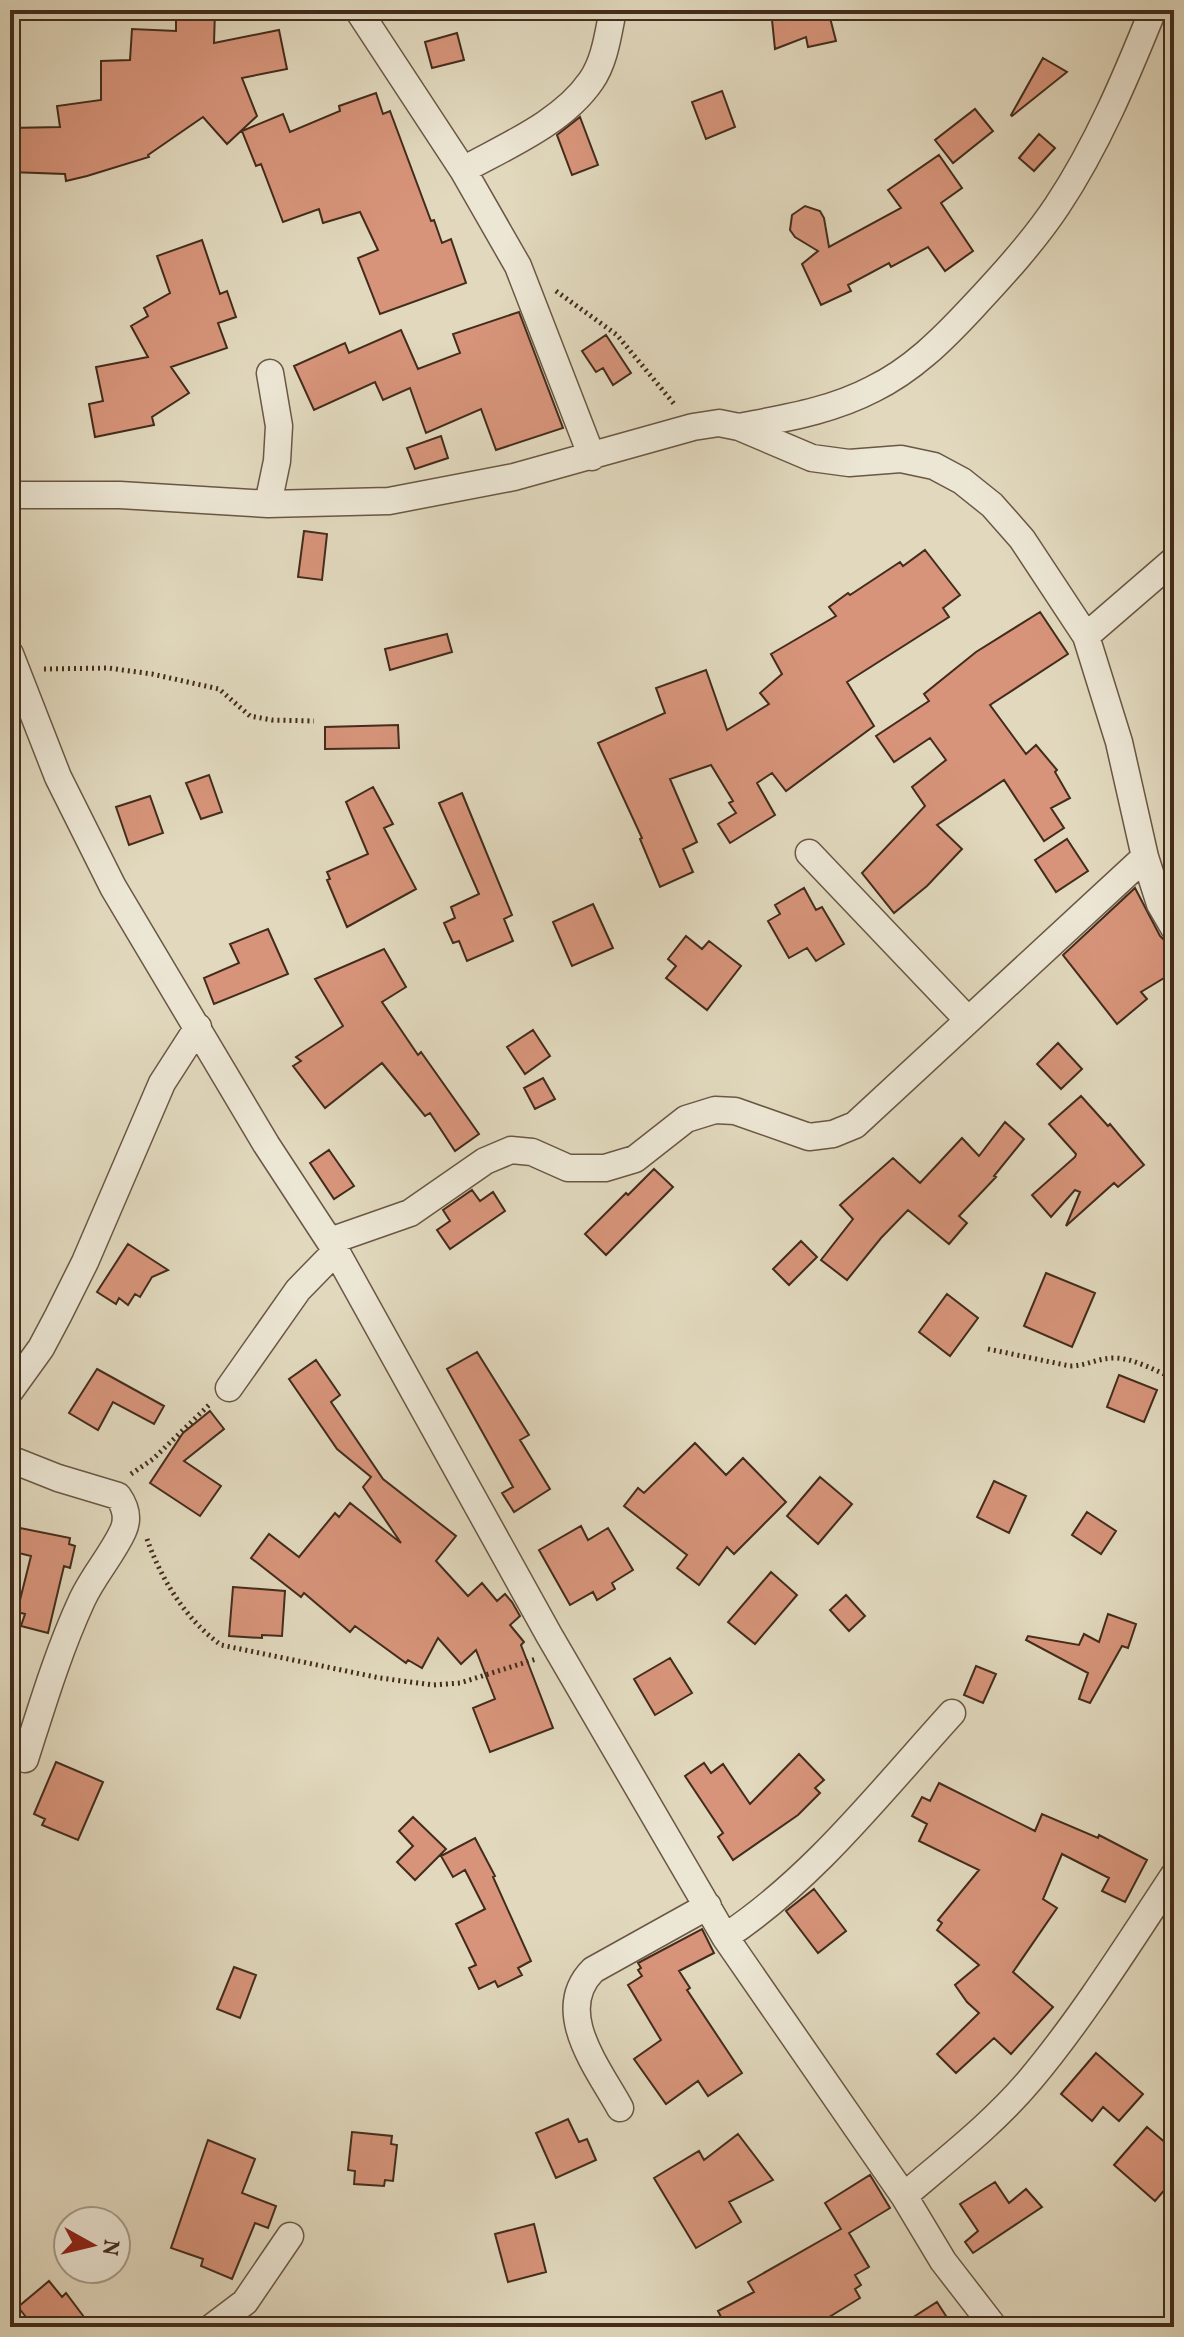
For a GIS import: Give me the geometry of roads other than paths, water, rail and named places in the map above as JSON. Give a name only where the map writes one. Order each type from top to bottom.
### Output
[{"type":"street","points":[[358,10],[463,170],[518,266],[592,457]]},
{"type":"street","points":[[463,170],[527,135],[570,104],[592,81],[603,56],[613,10]]},
{"type":"street","points":[[739,427],[826,409],[874,389],[920,360],[950,331],[1056,208],[1091,151],[1153,10]]},
{"type":"street","points":[[268,504],[277,461],[279,426],[270,373]]},
{"type":"street","points":[[10,495],[120,495],[268,504],[389,501],[501,480],[693,427],[719,423],[739,427],[812,458],[849,463],[901,459],[934,466],[962,481],[992,505],[1022,539],[1086,636],[1119,742],[1145,857],[1160,904],[1174,928]]},
{"type":"street","points":[[1086,636],[1174,560]]},
{"type":"street","points":[[12,662],[58,777],[106,873],[266,1144],[333,1246],[560,1652],[725,1937],[904,2196],[943,2261],[994,2327]]},
{"type":"street","points":[[809,853],[968,1020]]},
{"type":"street","points":[[229,1388],[333,1246],[410,1213],[485,1161],[511,1150],[532,1152],[568,1168],[605,1168],[635,1159],[686,1119],[715,1110],[735,1111],[809,1137],[833,1134],[855,1125],[1145,857]]},
{"type":"street","points":[[10,1391],[41,1348],[58,1316],[85,1262],[162,1083],[198,1027]]},
{"type":"street","points":[[10,1459],[58,1478],[106,1490],[118,1496],[125,1509],[124,1530],[97,1570],[57,1661],[25,1759]]},
{"type":"street","points":[[725,1937],[763,1912],[811,1866],[952,1713]]},
{"type":"street","points":[[904,2196],[1000,2112],[1030,2080],[1125,1950],[1174,1875]]},
{"type":"street","points":[[620,2108],[583,2041],[576,2001],[583,1980],[593,1970],[708,1906]]},
{"type":"street","points":[[212,2327],[245,2302],[290,2236]]}]
